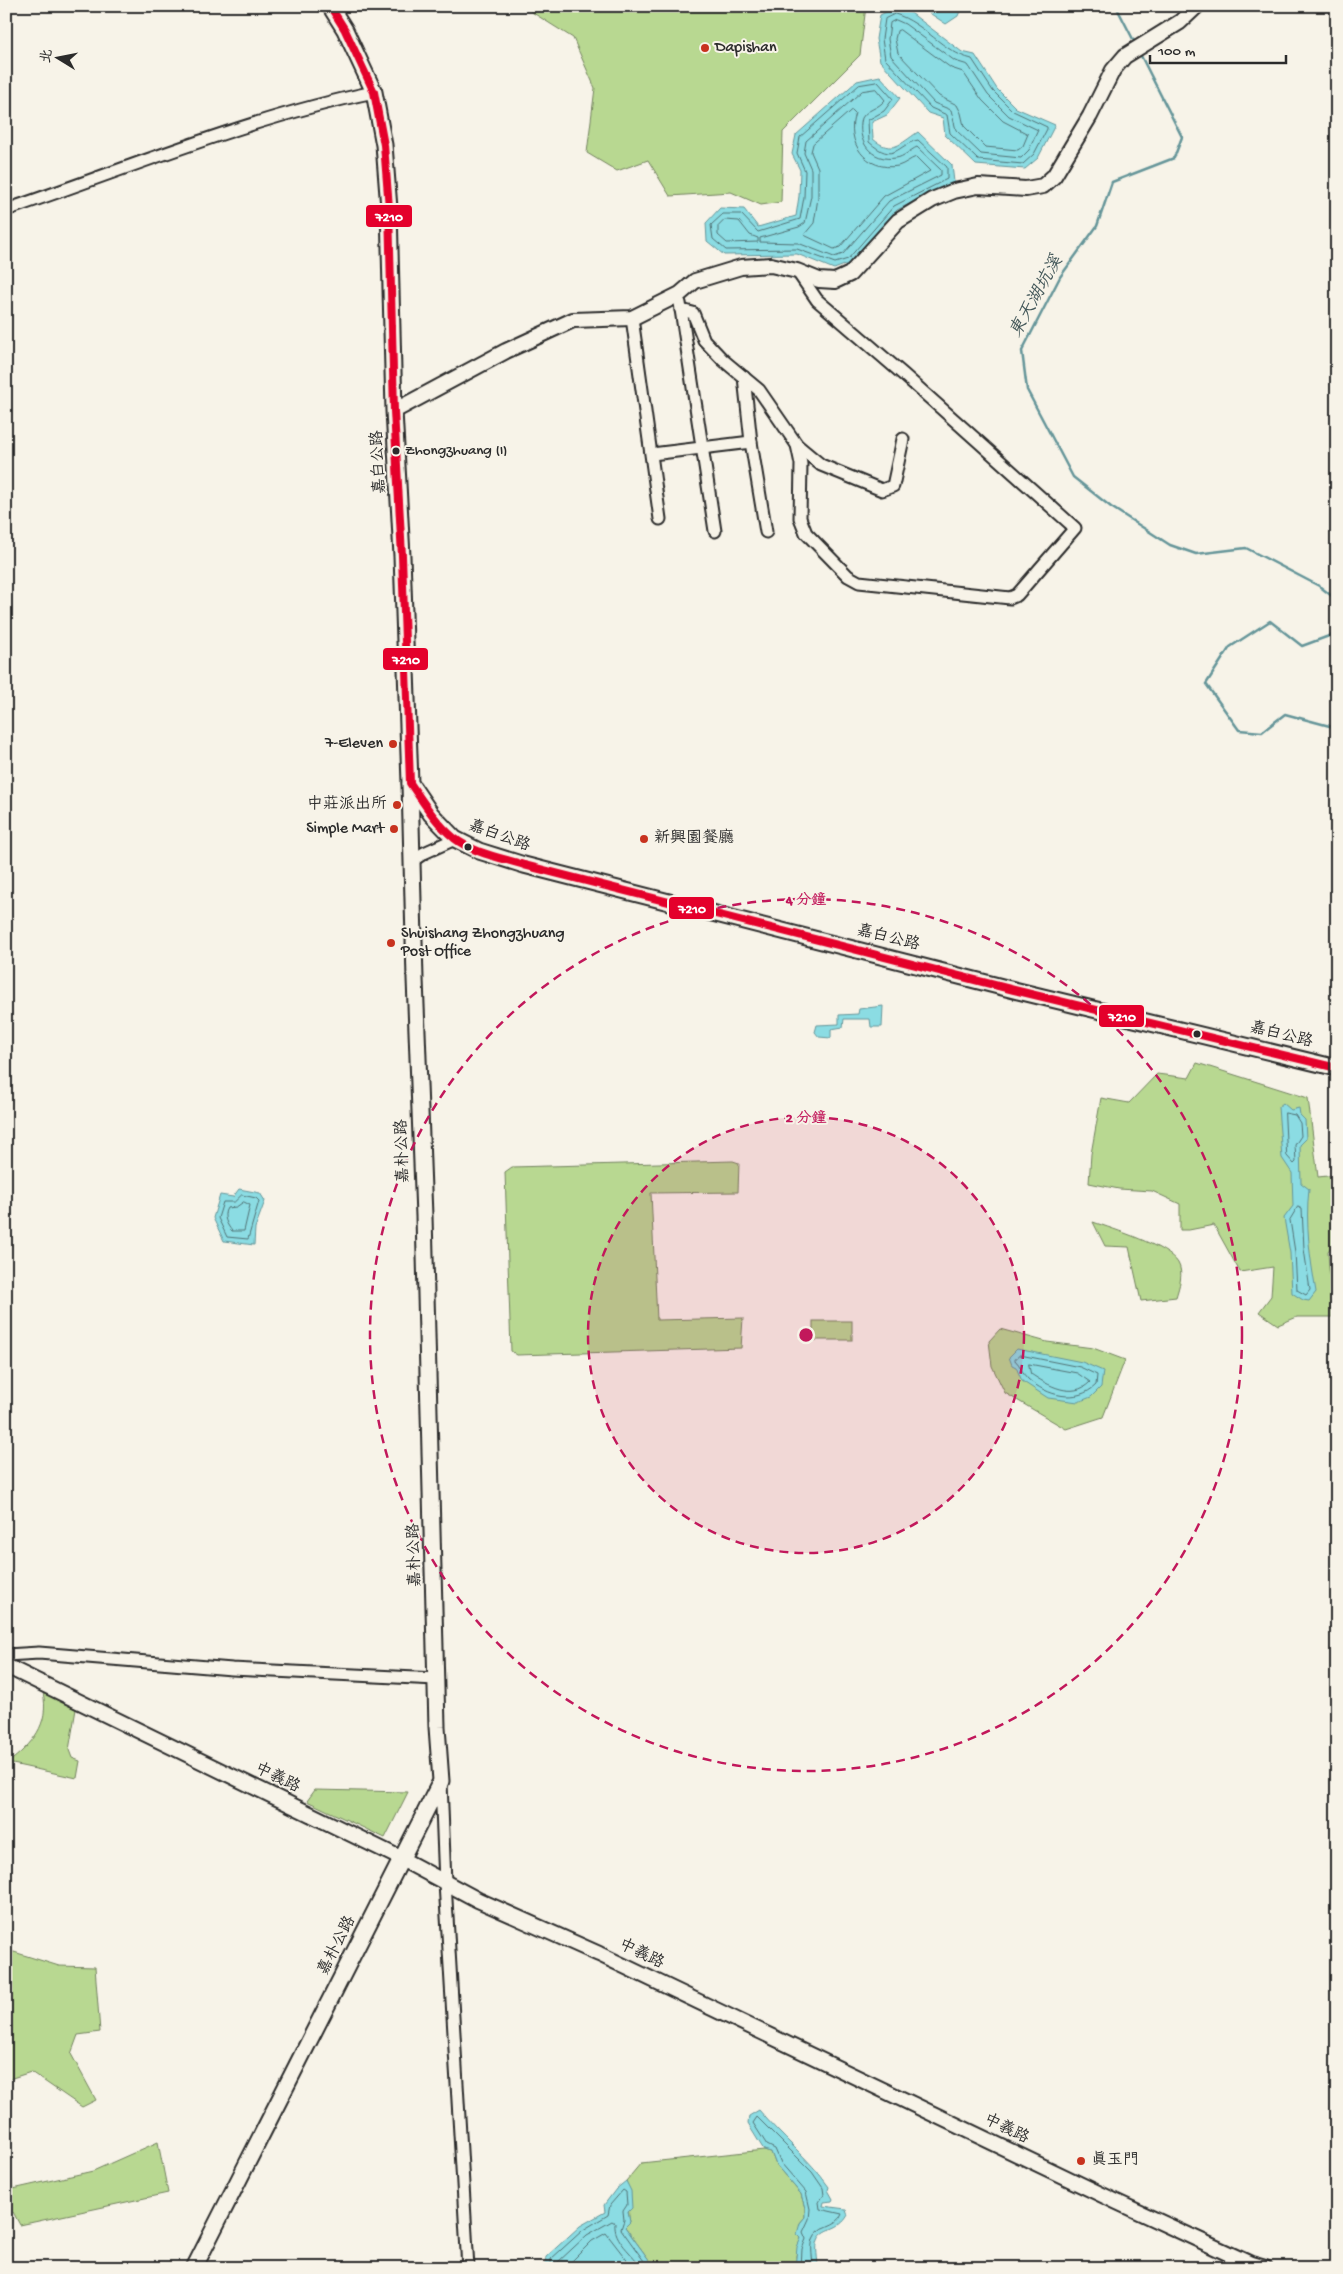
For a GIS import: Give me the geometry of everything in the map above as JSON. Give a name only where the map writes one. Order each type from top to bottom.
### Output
[{"type":"main road","name":"嘉白公路","points":[[330,6],[345,30],[374,92],[384,145],[389,208],[394,411],[402,556],[410,783],[431,814],[456,840],[479,851],[534,868],[1014,990],[1337,1068]]},
{"type":"main road","name":"嘉朴公路","points":[[194,2268],[441,1781],[436,1679],[424,1216],[414,979],[410,783]]},
{"type":"street","points":[[394,411],[558,325],[573,320],[632,318],[680,294],[695,281],[741,267],[771,265],[797,271],[819,280],[835,281],[850,274],[898,221],[932,200],[978,186],[1026,189],[1043,186],[1054,176],[1090,116],[1113,70],[1125,56],[1180,22],[1197,6]]},
{"type":"street","points":[[6,210],[148,159],[331,101],[374,92]]},
{"type":"street","points":[[797,271],[817,300],[904,374],[1075,528],[1017,595],[1010,598],[860,582],[848,576],[806,534],[800,518],[801,464],[797,445]]},
{"type":"street","points":[[680,294],[714,531]]},
{"type":"street","points":[[681,310],[693,312],[704,340],[759,390],[797,445],[821,465],[882,490],[893,486],[903,439]]},
{"type":"street","points":[[632,318],[660,518]]},
{"type":"street","points":[[744,377],[751,442],[766,532]]},
{"type":"street","points":[[652,454],[751,442]]},
{"type":"street","points":[[412,861],[424,853],[456,840]]},
{"type":"street","points":[[6,1655],[39,1653],[232,1669],[436,1679]]},
{"type":"street","name":"中義路","points":[[6,1666],[402,1860],[478,1900],[607,1958],[1117,2202],[1251,2264],[1265,2268]]},
{"type":"street","points":[[441,1781],[445,1883],[468,2268]]},
{"type":"green space","points":[[530,6],[866,6],[860,55],[783,132],[781,202],[761,205],[731,192],[670,196],[648,160],[617,171],[587,153],[595,88],[573,38],[530,11]]},
{"type":"green space","points":[[1197,1063],[1308,1098],[1318,1177],[1337,1175],[1337,1240],[1328,1251],[1332,1317],[1297,1317],[1278,1325],[1259,1312],[1271,1296],[1273,1267],[1240,1272],[1214,1225],[1180,1230],[1180,1204],[1152,1191],[1119,1189],[1089,1183],[1091,1154],[1101,1098],[1129,1103],[1157,1074],[1189,1078]]},
{"type":"green space","points":[[733,1161],[739,1163],[738,1192],[651,1193],[657,1320],[743,1318],[741,1348],[517,1355],[511,1351],[505,1172],[512,1167]]},
{"type":"green space","points":[[1093,1222],[1152,1244],[1172,1257],[1178,1263],[1181,1271],[1176,1297],[1141,1301],[1129,1247],[1105,1246]]},
{"type":"green space","points":[[813,1321],[852,1321],[852,1340],[813,1340]]},
{"type":"green space","points":[[1000,1329],[1047,1342],[1093,1348],[1125,1360],[1103,1417],[1066,1429],[1005,1393],[992,1366],[989,1341]]},
{"type":"green space","points":[[43,1692],[76,1709],[69,1750],[72,1758],[80,1761],[77,1778],[8,1763],[25,1749],[37,1733],[44,1714]]},
{"type":"green space","points":[[315,1790],[408,1792],[385,1838],[307,1801]]},
{"type":"green space","points":[[6,1952],[14,1952],[59,1966],[95,1967],[100,2032],[78,2035],[71,2054],[96,2100],[82,2107],[31,2072],[6,2080]]},
{"type":"green space","points":[[6,2123],[13,2189],[93,2171],[158,2142],[168,2193],[20,2225],[13,2212],[6,2214]]},
{"type":"green space","points":[[764,2150],[771,2152],[776,2165],[801,2194],[805,2208],[805,2217],[800,2223],[801,2238],[795,2268],[655,2268],[625,2227],[630,2222],[629,2191],[626,2181],[641,2163]]},
{"type":"water","points":[[919,6],[962,6],[958,16],[946,24]]},
{"type":"water","points":[[894,8],[911,13],[962,52],[975,55],[997,89],[1016,108],[1055,125],[1038,158],[1025,169],[976,165],[945,135],[943,118],[928,113],[880,61],[876,39],[880,15]]},
{"type":"water","points":[[880,76],[900,98],[887,115],[872,122],[873,139],[880,144],[891,147],[901,144],[918,132],[952,165],[954,182],[897,210],[850,263],[834,269],[797,254],[724,255],[707,241],[706,223],[720,208],[744,209],[758,227],[796,216],[800,170],[792,154],[796,135],[857,81]]},
{"type":"water","points":[[883,1006],[882,1027],[871,1027],[870,1019],[844,1019],[843,1027],[831,1029],[831,1038],[819,1037],[815,1032],[817,1025],[839,1024],[839,1015],[858,1014],[859,1009]]},
{"type":"water","points":[[1283,1103],[1291,1110],[1299,1108],[1300,1115],[1305,1120],[1306,1139],[1300,1145],[1301,1183],[1309,1189],[1308,1228],[1316,1292],[1309,1301],[1303,1300],[1292,1293],[1290,1253],[1284,1218],[1293,1206],[1292,1173],[1282,1158],[1278,1107]]},
{"type":"water","points":[[239,1189],[260,1193],[265,1201],[255,1228],[254,1245],[224,1241],[213,1218],[220,1195],[233,1197]]},
{"type":"water","points":[[1017,1349],[1082,1362],[1103,1371],[1101,1387],[1091,1397],[1078,1402],[1048,1398],[1022,1381],[1009,1357]]},
{"type":"water","points":[[759,2110],[812,2166],[829,2187],[828,2190],[833,2199],[832,2201],[824,2202],[823,2206],[846,2209],[848,2215],[844,2220],[836,2227],[824,2233],[818,2240],[818,2268],[795,2268],[797,2247],[801,2238],[797,2234],[800,2223],[805,2217],[805,2208],[801,2194],[776,2165],[771,2152],[764,2150],[748,2124],[749,2116]]},
{"type":"water","points":[[626,2181],[631,2191],[632,2208],[628,2212],[630,2222],[625,2227],[655,2268],[547,2268],[545,2265],[546,2257],[580,2226],[605,2212],[604,2205],[616,2189]]},
{"type":"waterway","name":"東天湖坑溪","points":[[1116,6],[1136,45]]},
{"type":"waterway","name":"東天湖坑溪","points":[[1139,52],[1182,137],[1174,158],[1112,182],[1097,226],[1060,277],[1022,351],[1027,390],[1073,477],[1111,507],[1170,545],[1196,554],[1246,548],[1319,586],[1337,600]]},
{"type":"waterway","name":"東天湖坑溪","points":[[1337,633],[1302,646],[1270,621],[1230,647],[1206,684],[1239,730],[1262,732],[1285,714],[1337,728]]},
{"type":"transit line","name":"7210","points":[[330,6],[345,30],[374,92],[384,145],[389,208],[394,411],[402,556],[410,783],[441,826],[454,838],[470,848],[524,865],[1014,990],[1337,1068]]},
{"type":"place","name":"Dapishan","points":[[705,48]]},
{"type":"place","name":"Zhongzhuang (I)","points":[[396,451]]},
{"type":"place","name":"7-Eleven","points":[[393,744]]},
{"type":"place","name":"中莊派出所","points":[[397,805]]},
{"type":"place","name":"Simple Mart","points":[[394,829]]},
{"type":"place","name":"新興園餐廳","points":[[644,839]]},
{"type":"place","name":"Shuishang Zhongzhuang Post Office","points":[[391,943]]},
{"type":"place","name":"真玉門","points":[[1081,2161]]}]
